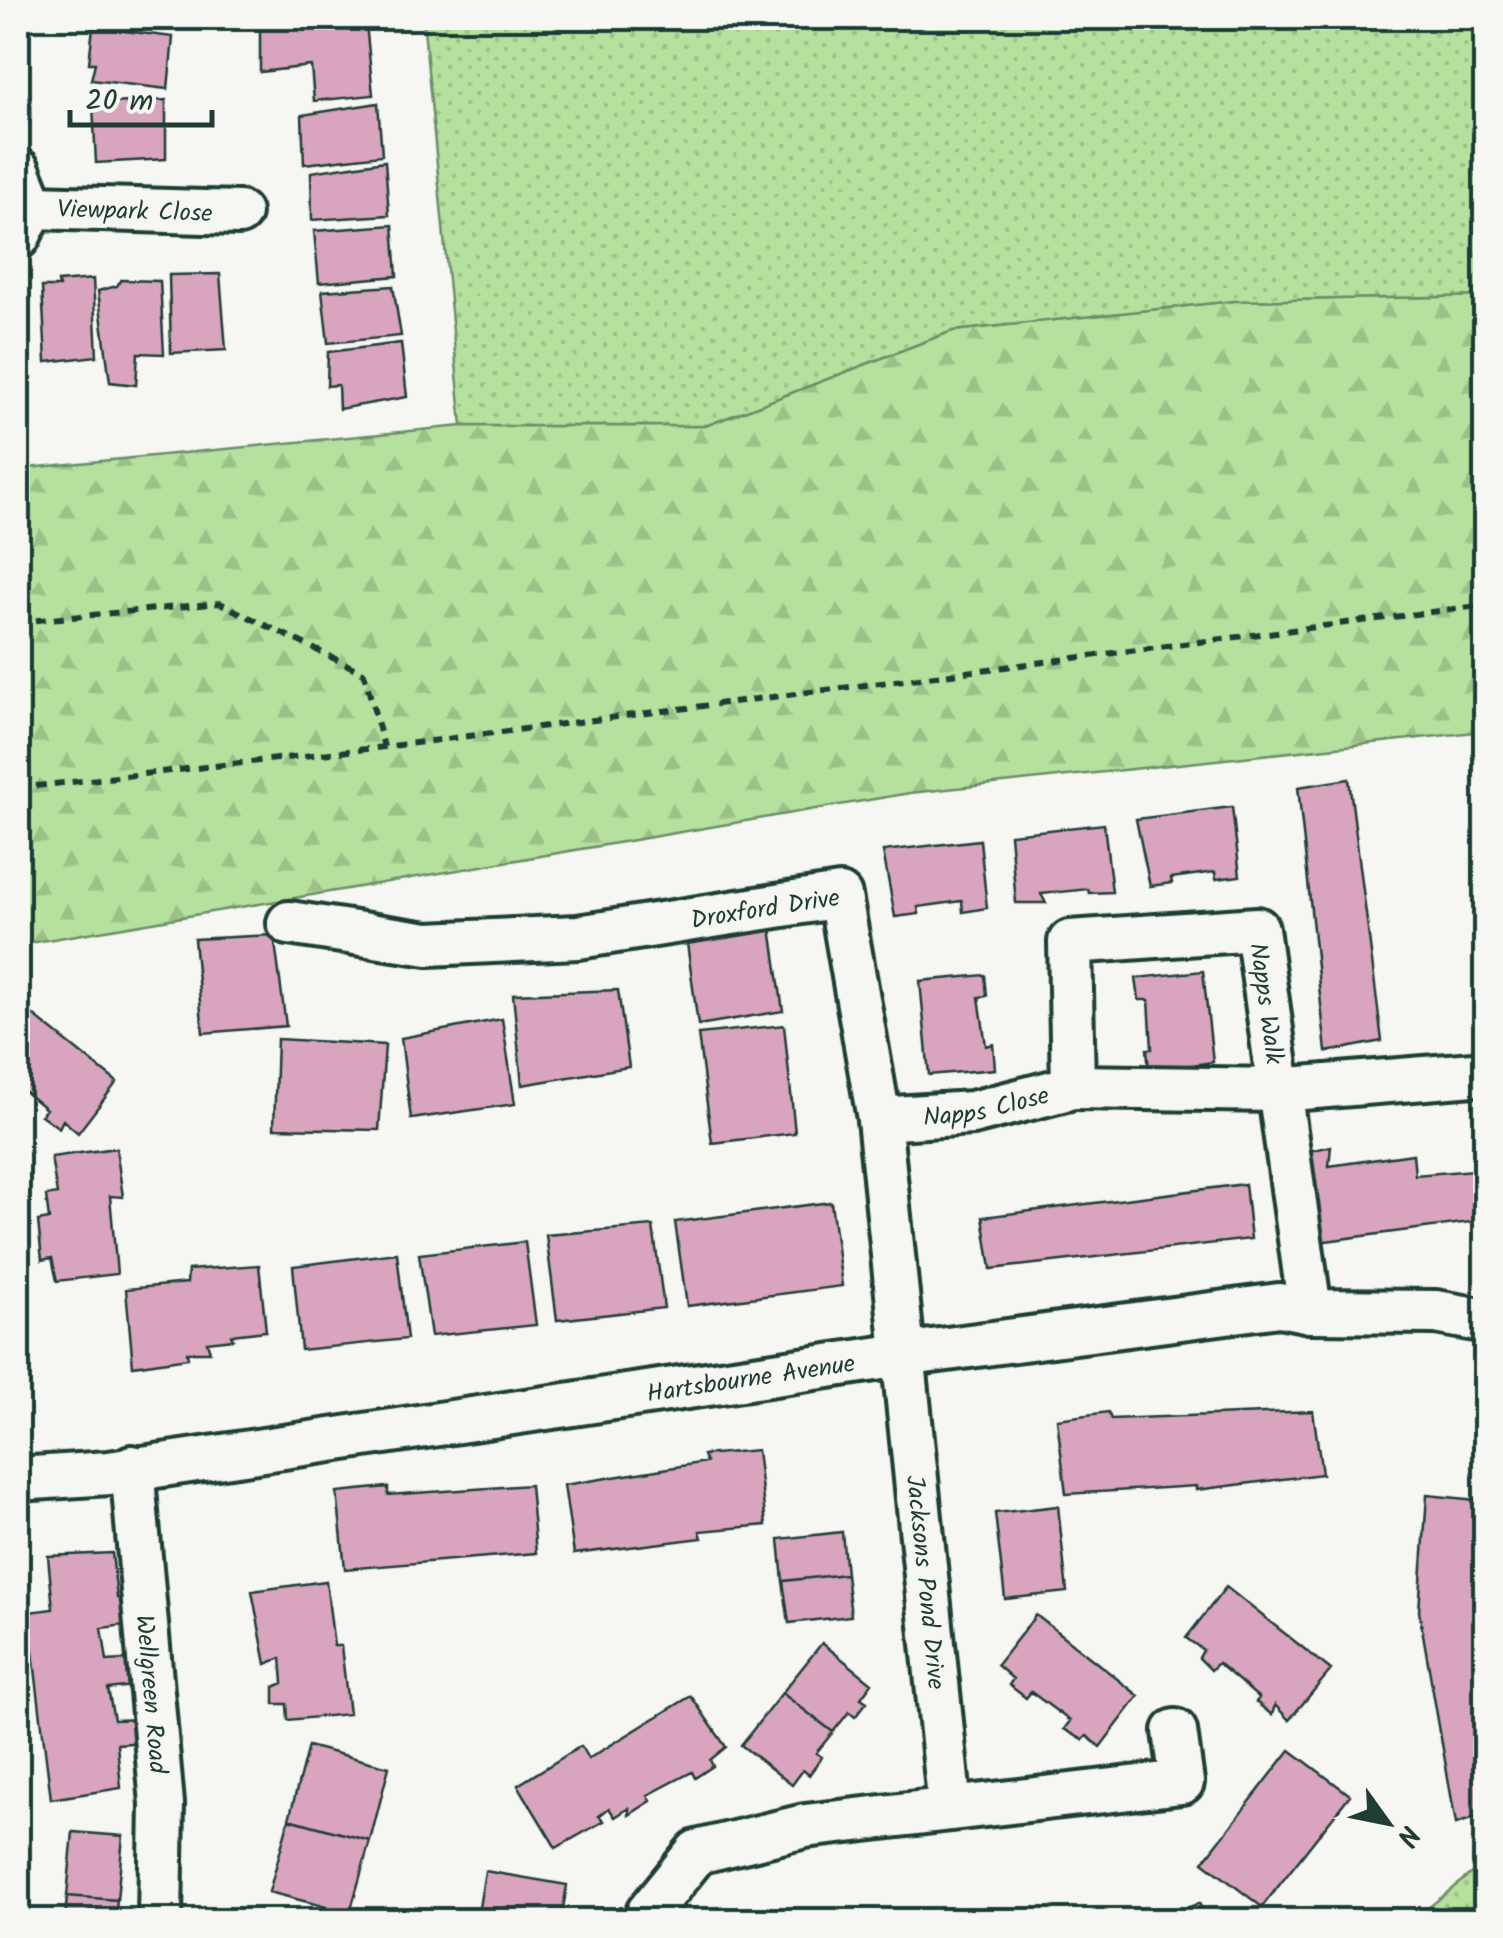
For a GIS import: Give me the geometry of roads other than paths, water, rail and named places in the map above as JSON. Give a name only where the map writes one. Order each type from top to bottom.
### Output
[{"type":"street","name":"Viewpark Close","points":[[22,205],[239,213]]},
{"type":"street","name":"Droxford Drive","points":[[289,923],[428,944],[578,938],[840,896],[879,1119],[902,1355]]},
{"type":"street","name":"Napps Walk","points":[[1124,938],[1257,929],[1278,1090]]},
{"type":"street","name":"Napps Close","points":[[879,1119],[972,1112],[1073,1087],[1070,942],[1124,938]]},
{"type":"street","name":"Napps Walk","points":[[1073,1087],[1278,1090],[1486,1073]]},
{"type":"street","points":[[1278,1090],[1310,1311]]},
{"type":"street","name":"Hartsbourne Avenue","points":[[18,1479],[109,1472],[902,1355],[1279,1305],[1310,1311],[1436,1312],[1486,1322]]},
{"type":"street","name":"Jacksons Pond Drive","points":[[902,1355],[950,1809]]},
{"type":"street","name":"Wellgreen Road","points":[[132,1467],[162,1804],[160,1920]]},
{"type":"street","points":[[646,1920],[697,1852],[805,1826],[1182,1782],[1175,1730]]}]
